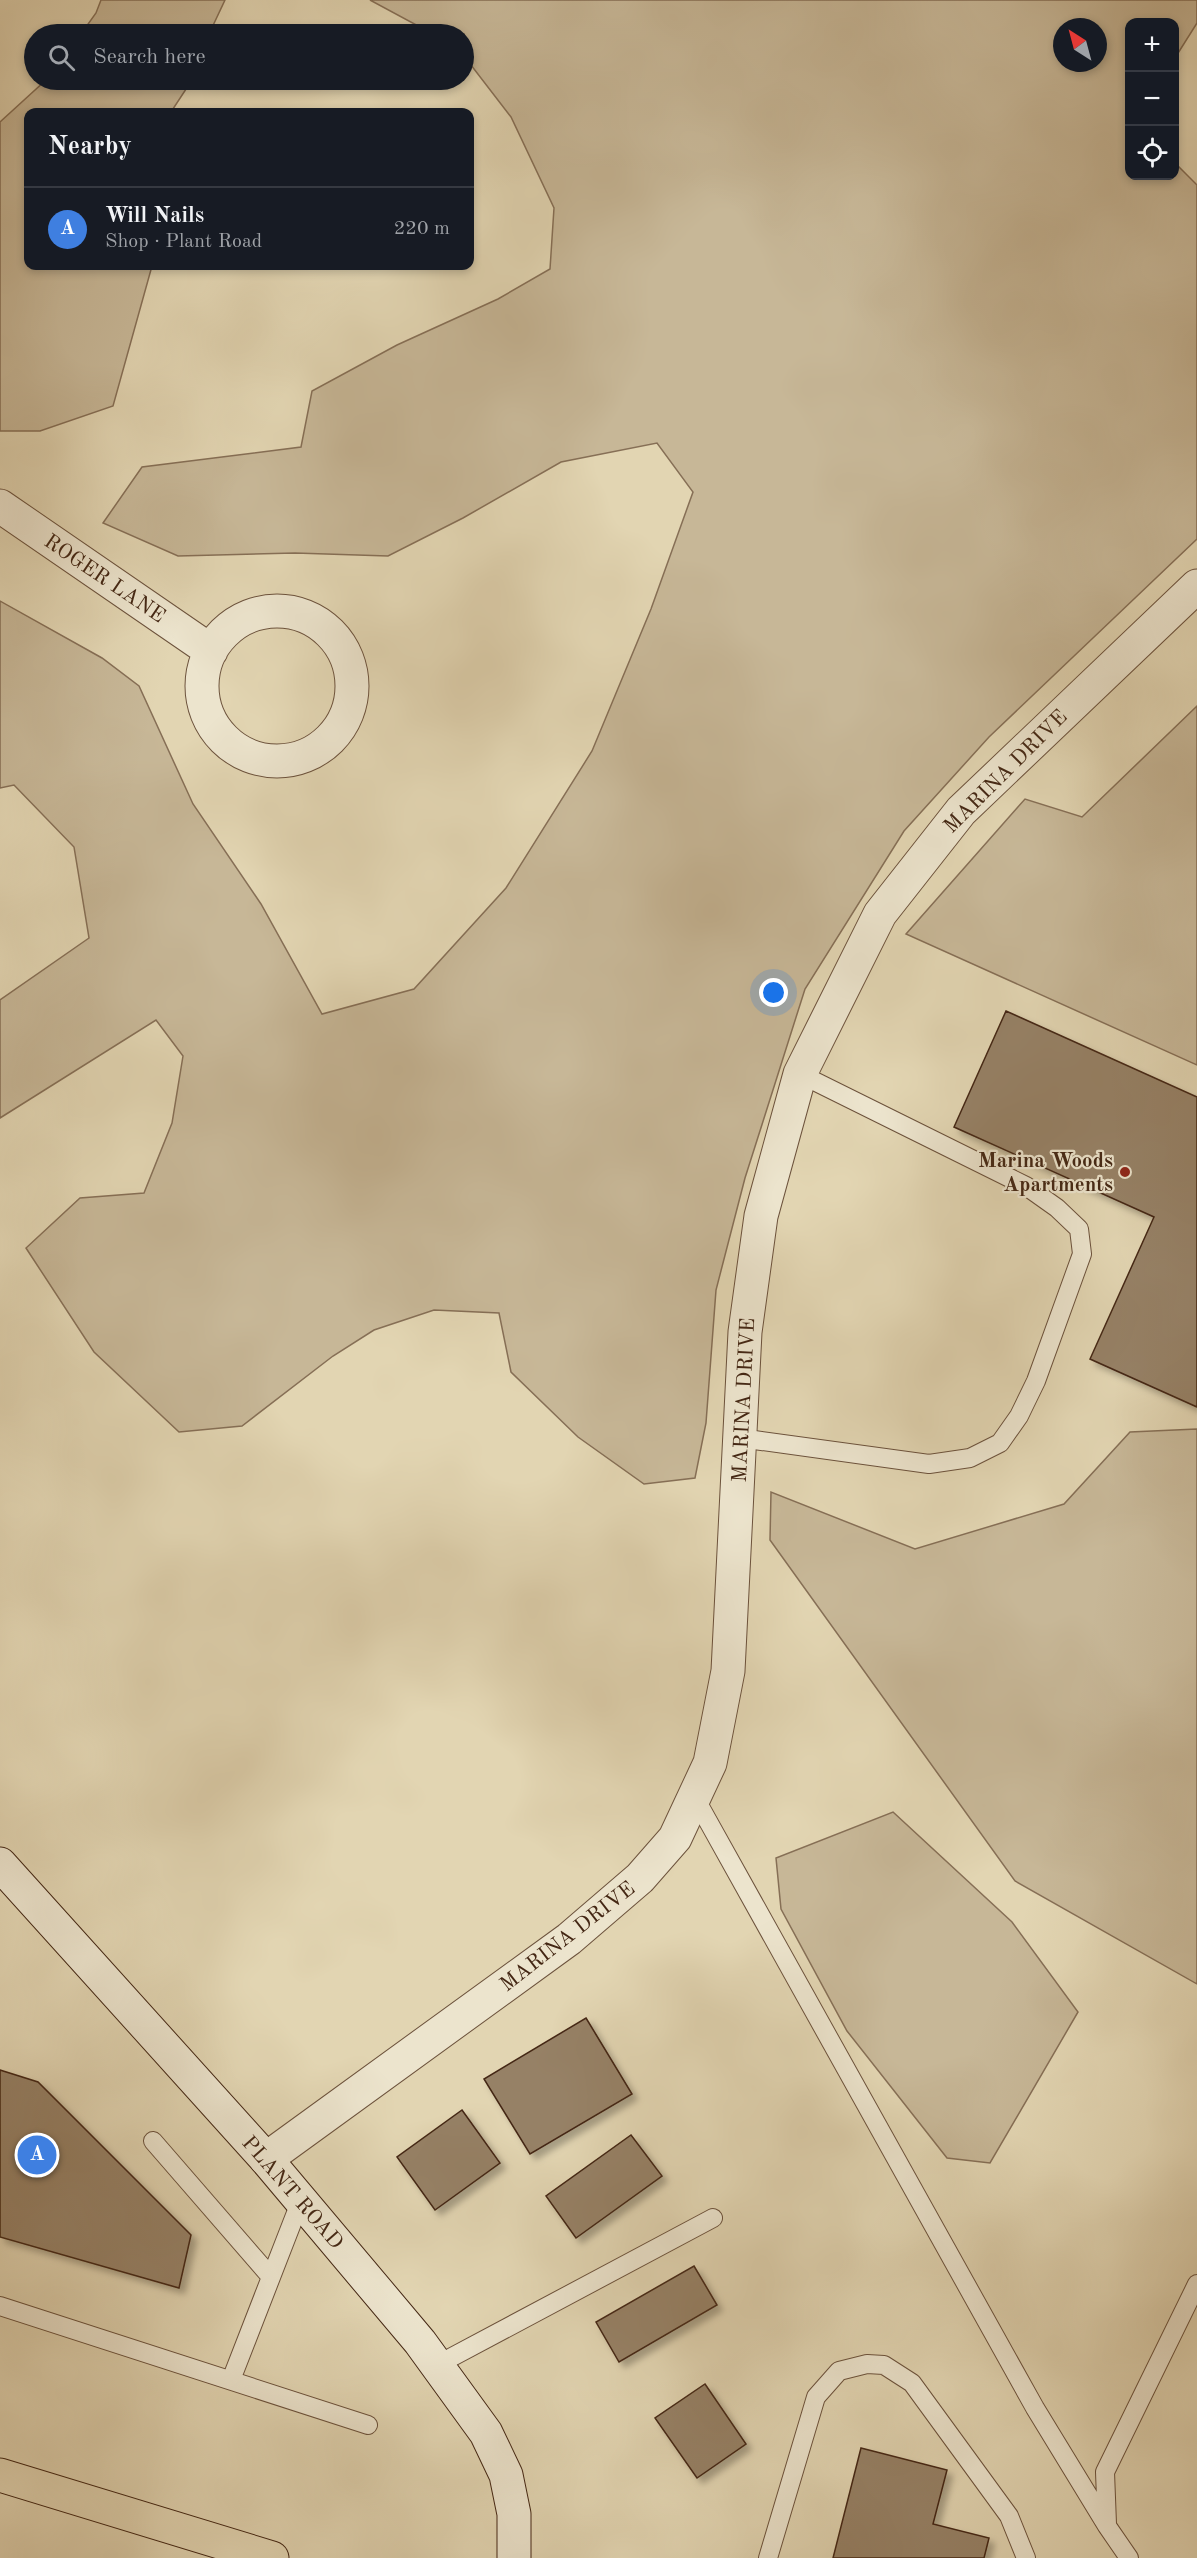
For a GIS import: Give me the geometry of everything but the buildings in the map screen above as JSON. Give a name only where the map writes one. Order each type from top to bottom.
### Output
[{"type":"main road","points":[[0,2475],[272,2558]]},
{"type":"street","name":"ROGER LANE","points":[[0,506],[211,651]]},
{"type":"street","name":"MARINA DRIVE","points":[[266,2159],[569,1939],[640,1878],[675,1838],[710,1763],[728,1671],[745,1332],[761,1216],[800,1074],[880,914],[961,811],[1197,586]]},
{"type":"street","points":[[282,611],[303,615],[322,625],[338,640],[348,659],[353,680],[351,701],[344,721],[323,746],[294,760],[273,761],[251,757],[232,747],[217,732],[207,713],[202,693],[203,671],[211,651],[224,633],[240,620],[261,613],[282,611]]},
{"type":"street","name":"PLANT ROAD","points":[[0,1864],[266,2159],[420,2342],[486,2433],[506,2475],[514,2514],[514,2558]]},
{"type":"lane","points":[[740,1438],[929,1464],[970,1458],[1000,1443],[1019,1416],[1036,1381],[1082,1254],[1079,1229],[1058,1208],[1026,1186],[800,1074]]},
{"type":"lane","points":[[694,1796],[1035,2409],[1129,2558]]},
{"type":"lane","points":[[153,2141],[271,2277]]},
{"type":"lane","points":[[231,2380],[301,2200]]},
{"type":"lane","points":[[437,2365],[713,2218]]},
{"type":"lane","points":[[1107,2526],[1105,2472],[1197,2284]]},
{"type":"lane","points":[[0,2306],[368,2425]]},
{"type":"lane","points":[[768,2558],[816,2397],[839,2371],[867,2364],[884,2365],[912,2383],[1009,2516],[1026,2558]]},
{"type":"shaded area","points":[[101,0],[225,0],[214,24],[88,24]]},
{"type":"shaded area","points":[[370,0],[1197,0],[1197,23],[1179,52],[1179,18],[1125,18],[1125,180],[1179,180],[1179,167],[1197,185],[1197,539],[989,737],[904,831],[805,989],[745,1178],[716,1290],[706,1423],[695,1478],[644,1484],[578,1437],[511,1372],[499,1313],[434,1310],[374,1330],[333,1356],[242,1426],[179,1432],[94,1352],[26,1248],[80,1198],[144,1193],[172,1123],[183,1056],[156,1020],[0,1118],[0,1000],[89,938],[74,847],[14,785],[0,788],[0,601],[102,658],[139,686],[193,804],[261,904],[322,1014],[414,989],[506,888],[592,751],[651,609],[693,492],[657,443],[561,462],[463,518],[388,556],[295,553],[178,556],[103,523],[142,467],[301,447],[312,391],[397,345],[498,299],[550,269],[554,208],[511,117],[474,69],[474,24],[414,24]]},
{"type":"shaded area","points":[[35,90],[185,90],[174,108],[24,108],[24,270],[151,270],[113,406],[40,431],[0,431],[0,122]]},
{"type":"shaded area","points":[[1197,706],[1197,1065],[906,934],[1025,799],[1082,817]]},
{"type":"shaded area","points":[[1197,1429],[1197,1984],[1015,1881],[770,1540],[771,1492],[915,1549],[1064,1504],[1130,1432]]},
{"type":"shaded area","points":[[893,1812],[1012,1922],[1078,2012],[990,2163],[947,2158],[847,2031],[781,1909],[776,1858]]},
{"type":"place","name":"Marina Woods Apartments","points":[[1125,1172]]},
{"type":"place","name":"Will Nails","points":[[37,2155]]}]
